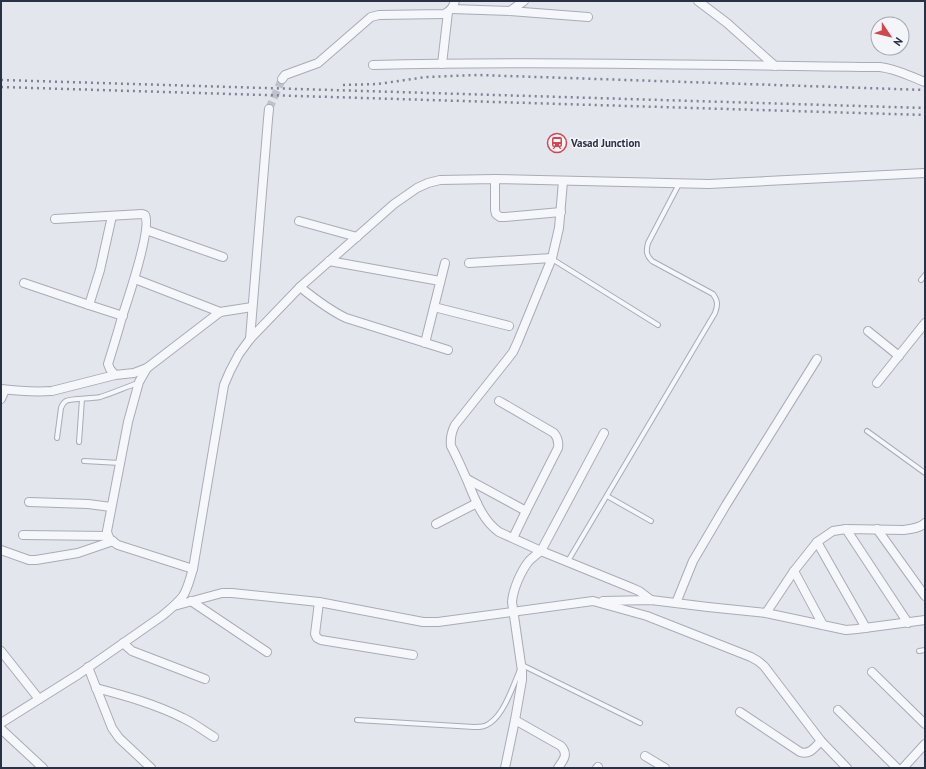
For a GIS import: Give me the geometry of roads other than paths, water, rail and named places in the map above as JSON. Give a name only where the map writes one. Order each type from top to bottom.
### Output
[{"type":"street","points":[[442,64],[450,11],[455,1]]},
{"type":"street","points":[[510,11],[524,1]]},
{"type":"street","points":[[698,1],[727,23],[775,66]]},
{"type":"street","points":[[282,79],[285,75],[318,63],[374,16],[444,14],[450,11],[510,11],[588,17]]},
{"type":"street","points":[[373,65],[442,64],[880,67],[900,71],[925,82]]},
{"type":"street","points":[[250,339],[269,109]]},
{"type":"street","points":[[1,723],[79,674],[162,616],[183,596],[188,586],[193,569],[224,385],[239,354],[250,339],[300,287],[394,204],[417,188],[440,180],[495,179],[709,184],[925,173]]},
{"type":"street","points":[[495,179],[496,214],[505,217],[561,212]]},
{"type":"street","points":[[563,181],[559,228],[552,258],[513,352],[455,425],[450,439],[451,446],[467,479],[476,503],[493,528],[541,551],[639,591],[651,600]]},
{"type":"street","points":[[55,219],[146,215],[146,230],[135,279],[108,364],[115,375]]},
{"type":"street","points":[[89,305],[100,270],[112,216]]},
{"type":"street","points":[[299,221],[357,237]]},
{"type":"street","points":[[146,230],[223,257]]},
{"type":"street","points":[[469,262],[552,258]]},
{"type":"street","points":[[329,262],[440,281]]},
{"type":"street","points":[[425,343],[445,263]]},
{"type":"street","points":[[135,279],[220,312]]},
{"type":"street","points":[[24,283],[123,316]]},
{"type":"street","points":[[300,287],[322,305],[346,318],[448,350]]},
{"type":"street","points":[[1,399],[3,390],[42,392],[115,375],[134,373],[147,368],[220,312],[252,307]]},
{"type":"street","points":[[434,307],[508,326]]},
{"type":"street","points":[[877,383],[925,323]]},
{"type":"street","points":[[868,331],[899,356]]},
{"type":"street","points":[[676,603],[693,561],[817,359]]},
{"type":"street","points":[[147,368],[139,382],[128,422],[107,531],[110,539],[118,545],[193,569]]},
{"type":"street","points":[[499,401],[554,433],[559,442],[558,448],[513,538]]},
{"type":"street","points":[[505,768],[522,680],[522,665],[512,602],[514,587],[526,565],[541,551],[604,433]]},
{"type":"street","points":[[467,479],[526,511]]},
{"type":"street","points":[[29,502],[88,504],[111,507]]},
{"type":"street","points":[[436,524],[476,503]]},
{"type":"street","points":[[766,613],[794,571],[817,542],[833,531],[846,529],[904,530],[925,524]]},
{"type":"street","points":[[846,529],[908,623]]},
{"type":"street","points":[[877,529],[925,596]]},
{"type":"street","points":[[23,535],[110,539]]},
{"type":"street","points":[[1,550],[30,560],[36,560],[78,553],[110,539]]},
{"type":"street","points":[[817,542],[866,628]]},
{"type":"street","points":[[794,571],[824,625]]},
{"type":"street","points":[[173,606],[222,593],[232,593],[319,602],[423,622],[438,622],[593,601],[651,600],[766,613],[846,630],[925,620]]},
{"type":"street","points":[[192,601],[267,652]]},
{"type":"street","points":[[593,601],[647,616],[758,661],[764,666],[821,741],[847,768]]},
{"type":"street","points":[[319,602],[315,634],[317,638],[321,640],[413,655]]},
{"type":"street","points":[[123,643],[132,652],[205,679]]},
{"type":"street","points":[[1,650],[39,699]]},
{"type":"street","points":[[88,667],[115,733],[150,768]]},
{"type":"street","points":[[872,672],[925,724]]},
{"type":"street","points":[[96,688],[158,706],[187,720],[214,737]]},
{"type":"street","points":[[838,710],[897,768]]},
{"type":"street","points":[[740,712],[800,752],[805,753],[810,751],[821,741]]},
{"type":"street","points":[[515,720],[564,749],[565,755],[558,768]]},
{"type":"street","points":[[1,729],[43,768]]},
{"type":"street","points":[[903,768],[925,744]]},
{"type":"street","points":[[645,756],[665,768]]},
{"type":"lane","points":[[568,561],[715,313],[718,305],[717,299],[713,294],[652,261],[647,256],[646,250],[648,243],[679,184]]},
{"type":"lane","points":[[552,258],[658,325]]},
{"type":"lane","points":[[921,280],[925,275]]},
{"type":"lane","points":[[57,438],[61,408],[65,402],[69,400],[100,397],[139,382]]},
{"type":"lane","points":[[79,442],[82,399]]},
{"type":"lane","points":[[867,431],[925,473]]},
{"type":"lane","points":[[84,461],[120,463]]},
{"type":"lane","points":[[607,496],[651,521]]},
{"type":"lane","points":[[919,652],[925,650]]},
{"type":"lane","points":[[357,720],[474,728],[482,727],[490,723],[498,716],[522,665],[640,723]]},
{"type":"tunnel","points":[[269,109],[282,79]]},
{"type":"railway","points":[[343,85],[378,84],[426,77],[478,75],[925,90]]},
{"type":"railway","points":[[1,80],[925,108]]},
{"type":"railway","points":[[1,87],[925,115]]},
{"type":"place","name":"Vasad Junction","points":[[557,143]]}]
